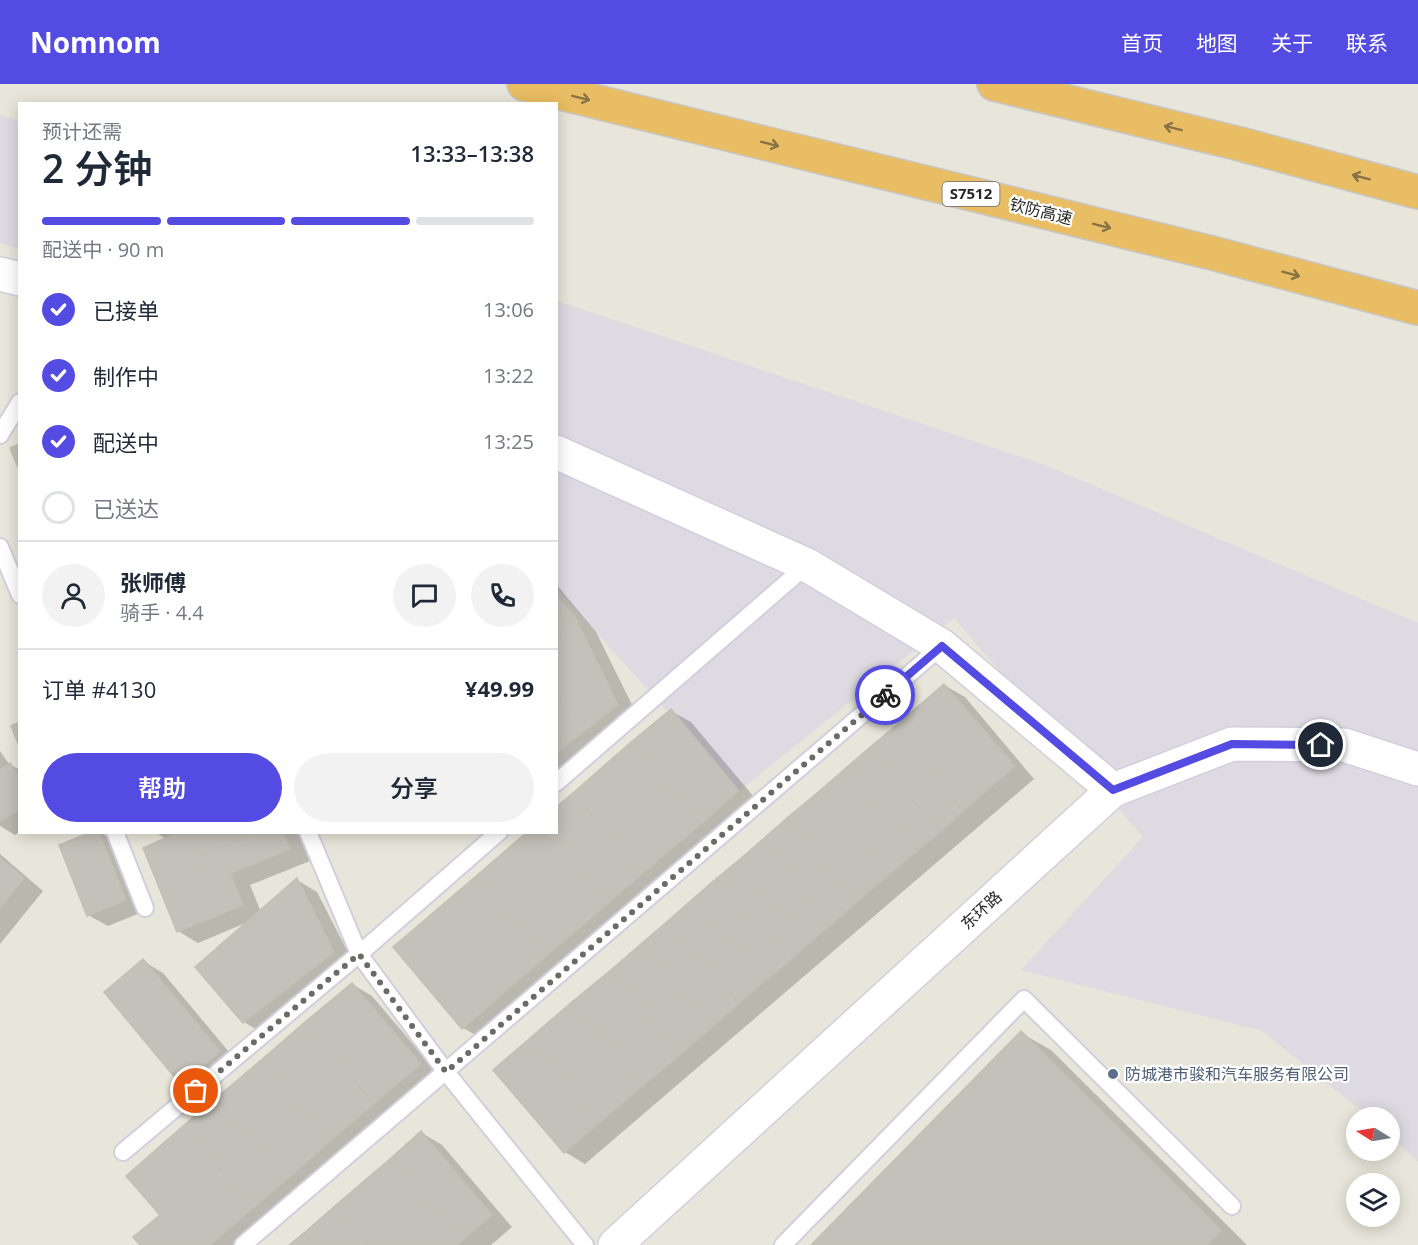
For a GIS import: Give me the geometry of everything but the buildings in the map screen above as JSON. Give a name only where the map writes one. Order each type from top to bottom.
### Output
[{"type":"highway","name":"钦防高速","points":[[524,84],[1212,253],[1418,308]]},
{"type":"highway","points":[[994,84],[1240,144],[1418,192]]},
{"type":"street","points":[[0,274],[18,278]]},
{"type":"street","points":[[558,453],[807,565],[942,646],[1113,790]]},
{"type":"street","name":"东环路","points":[[615,1245],[1113,790],[1232,744],[1344,745],[1418,769]]},
{"type":"lane","points":[[0,435],[18,405]]},
{"type":"lane","points":[[0,547],[18,591]]},
{"type":"lane","points":[[558,781],[807,565]]},
{"type":"lane","points":[[243,1245],[942,646]]},
{"type":"lane","points":[[116,834],[145,908]]},
{"type":"lane","points":[[309,834],[359,954],[446,1072],[585,1245]]},
{"type":"lane","points":[[123,1152],[359,954],[497,834]]},
{"type":"lane","points":[[783,1245],[1024,999],[1232,1206]]},
{"type":"shaded area","points":[[0,115],[18,121],[18,249],[0,243]]},
{"type":"shaded area","points":[[558,301],[1045,465],[1418,623],[1418,1162],[1400,1145],[1400,1107],[1357,1107],[1262,1031],[1021,970],[1143,837],[954,618],[739,791],[558,590]]},
{"type":"way so far","points":[[196,1091],[359,954],[446,1072],[885,695]]},
{"type":"place","name":"防城港市骏和汽车服务有限公司","points":[[1113,1074]]},
{"type":"route","points":[[885,695],[942,646],[1113,790],[1232,744],[1321,745]]}]
